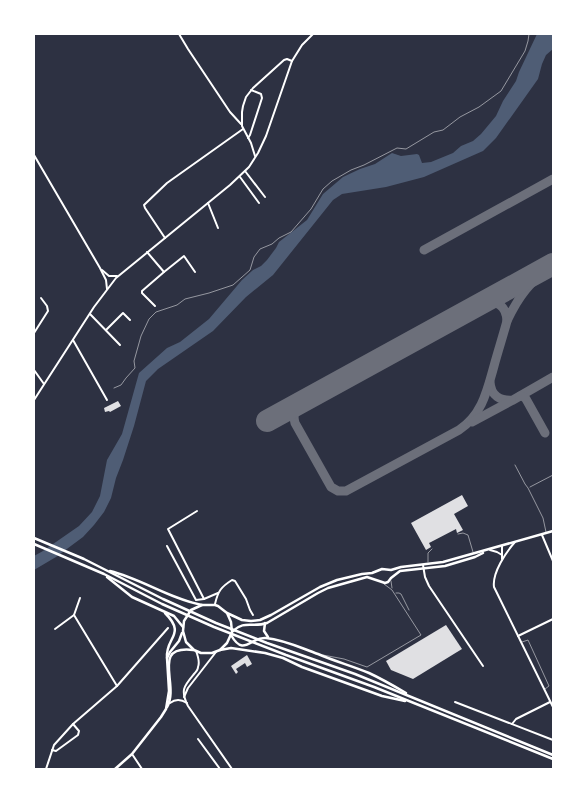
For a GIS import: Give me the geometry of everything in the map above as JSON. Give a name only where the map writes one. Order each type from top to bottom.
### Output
[{"type":"main road","points":[[218,651],[227,644],[232,633],[240,625],[265,623],[328,588],[367,577],[386,583],[398,572],[484,552],[553,531]]},
{"type":"main road","points":[[34,538],[84,559],[163,599],[267,643],[354,674],[553,754]]},
{"type":"main road","points":[[34,544],[104,574],[162,604],[214,627],[348,677],[553,759]]},
{"type":"main road","points":[[104,569],[126,575],[183,600],[202,605],[218,606],[226,613],[242,620],[251,621],[263,619],[326,584],[384,569],[449,565],[475,557],[484,552]]},
{"type":"main road","points":[[388,570],[391,579]]},
{"type":"main road","points":[[379,571],[376,575],[379,581]]},
{"type":"main road","points":[[104,574],[115,585],[132,597],[174,616],[183,630],[186,642],[195,650]]},
{"type":"main road","points":[[167,658],[179,641],[187,615],[191,610],[202,605]]},
{"type":"main road","points":[[164,612],[172,620],[175,627],[174,637],[166,652],[169,691],[166,709]]},
{"type":"main road","points":[[226,613],[231,622],[235,642],[240,645],[245,646],[262,637],[286,642],[367,672],[414,698]]},
{"type":"main road","points":[[265,623],[264,631],[269,638]]},
{"type":"main road","points":[[115,769],[132,754],[170,703],[171,690],[168,665],[170,657],[179,649],[206,653],[231,648],[283,658],[302,667],[382,696],[412,702]]},
{"type":"street","points":[[179,34],[230,112],[241,124],[256,157]]},
{"type":"street","points":[[34,400],[112,283],[240,176],[256,157],[268,130],[292,61],[299,49],[313,34]]},
{"type":"street","points":[[241,124],[243,106],[251,90],[284,60],[292,61]]},
{"type":"street","points":[[248,138],[262,98],[261,94],[251,90]]},
{"type":"street","points":[[165,238],[144,205],[166,183],[243,129]]},
{"type":"street","points":[[34,155],[100,268],[106,280],[107,289]]},
{"type":"street","points":[[245,171],[265,197]]},
{"type":"street","points":[[240,176],[259,203]]},
{"type":"street","points":[[208,204],[218,228]]},
{"type":"street","points":[[147,252],[164,272]]},
{"type":"street","points":[[154,306],[142,291],[164,272],[184,256],[195,272]]},
{"type":"street","points":[[100,268],[112,283]]},
{"type":"street","points":[[107,275],[119,276]]},
{"type":"street","points":[[106,280],[112,283]]},
{"type":"street","points":[[34,333],[48,311],[41,298]]},
{"type":"street","points":[[106,330],[123,313],[130,320]]},
{"type":"street","points":[[90,314],[120,345]]},
{"type":"street","points":[[73,340],[107,400]]},
{"type":"street","points":[[34,370],[44,384]]},
{"type":"street","points":[[197,510],[168,529],[204,599]]},
{"type":"street","points":[[542,535],[553,561]]},
{"type":"street","points":[[503,555],[515,542]]},
{"type":"street","points":[[167,546],[196,600],[218,593]]},
{"type":"street","points":[[502,546],[505,551],[494,578],[494,587],[553,707]]},
{"type":"street","points":[[490,550],[503,555]]},
{"type":"street","points":[[423,567],[424,577],[436,597],[483,666]]},
{"type":"street","points":[[215,605],[219,591],[232,580],[235,581],[246,599],[253,615]]},
{"type":"street","points":[[55,629],[74,615],[80,598]]},
{"type":"street","points":[[74,615],[117,686]]},
{"type":"street","points":[[518,636],[553,619]]},
{"type":"street","points":[[46,769],[54,745],[73,724],[117,686],[168,628]]},
{"type":"street","points":[[195,650],[199,660],[199,667],[184,688],[184,697],[232,769]]},
{"type":"street","points":[[184,697],[188,688],[205,668],[211,657],[218,651]]},
{"type":"street","points":[[170,703],[173,700],[186,702]]},
{"type":"street","points":[[455,702],[553,740]]},
{"type":"street","points":[[512,724],[519,717],[551,702]]},
{"type":"street","points":[[52,750],[56,750],[78,735],[79,731],[73,724]]},
{"type":"street","points":[[198,738],[220,769]]},
{"type":"street","points":[[132,754],[142,769]]},
{"type":"lane","points":[[515,465],[542,518],[546,533]]},
{"type":"lane","points":[[528,488],[553,475]]},
{"type":"lane","points":[[458,534],[468,535],[474,554]]},
{"type":"lane","points":[[428,565],[427,557],[432,549]]},
{"type":"lane","points":[[391,579],[392,590]]},
{"type":"lane","points":[[317,654],[344,659],[365,667],[421,634],[395,594],[383,583]]},
{"type":"lane","points":[[395,594],[400,593],[409,610]]},
{"type":"lane","points":[[521,642],[528,640],[549,686],[544,690]]},
{"type":"path","points":[[114,388],[121,385],[135,368],[134,361],[142,336],[150,319],[156,312],[177,306],[185,299],[233,285],[250,270],[254,257],[260,248],[272,244],[291,232],[311,209],[323,189],[332,182],[351,170],[364,166],[397,148],[406,149],[434,132],[443,130],[501,91],[525,51],[529,34]]},
{"type":"water","points":[[537,34],[553,34],[553,49],[546,55],[538,79],[496,138],[483,151],[424,177],[386,187],[342,194],[333,200],[273,275],[246,297],[213,331],[158,369],[146,381],[111,498],[104,512],[83,537],[56,557],[34,570],[34,556],[79,526],[92,512],[100,496],[107,460],[122,434],[139,373],[167,348],[180,342],[209,319],[242,280],[267,260],[279,242],[307,220],[323,194],[343,177],[375,164],[392,153],[401,156],[417,154],[422,163],[431,162],[453,153],[461,146],[473,141],[496,116],[516,81]]},
{"type":"building","points":[[118,401],[121,406],[110,412],[105,412],[104,408]]},
{"type":"building","points":[[462,495],[468,506],[454,514],[463,530],[457,533],[456,529],[429,543],[431,547],[426,550],[411,523]]},
{"type":"building","points":[[446,625],[462,649],[413,679],[391,670],[386,661]]},
{"type":"building","points":[[247,655],[252,664],[247,667],[245,663],[236,669],[238,672],[236,674],[231,666]]},
{"type":"taxiway","points":[[424,250],[553,179]]},
{"type":"taxiway","points":[[481,304],[496,303],[505,311],[507,321],[526,290],[553,265]]},
{"type":"taxiway","points":[[305,401],[296,410],[294,416],[295,423],[331,487],[338,491],[346,491],[467,424],[478,410],[486,393],[507,321]]},
{"type":"taxiway","points":[[490,382],[492,391],[497,397],[504,400],[513,400],[553,377]]},
{"type":"taxiway","points":[[520,396],[526,399],[545,433]]},
{"type":"taxiway","points":[[472,422],[511,401]]},
{"type":"runway","points":[[267,421],[553,264]]}]
